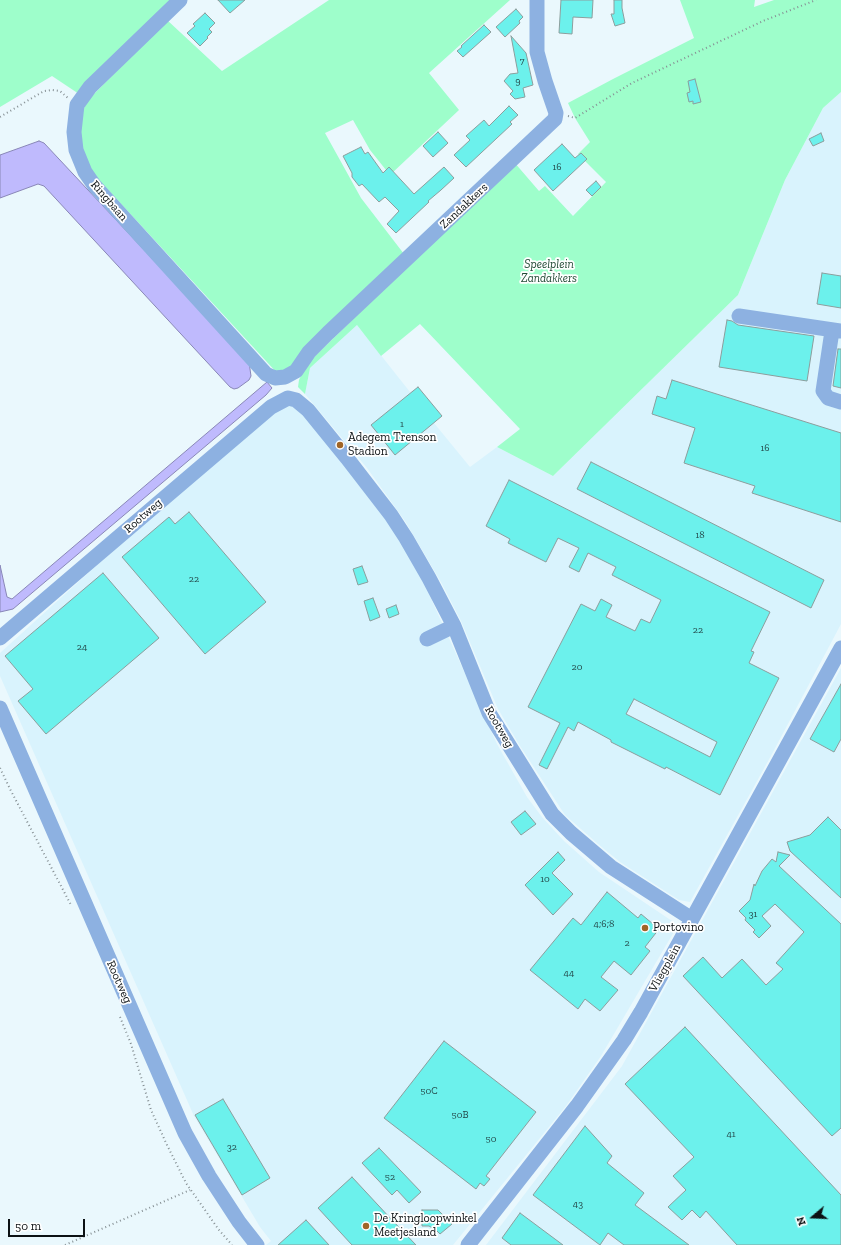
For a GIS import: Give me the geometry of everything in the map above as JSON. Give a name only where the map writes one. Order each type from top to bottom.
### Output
[{"type":"street","name":"Ringbaan","points":[[180,0],[90,87],[78,105],[74,132],[76,150],[85,172],[94,185],[266,374],[275,378],[286,377]]},
{"type":"street","points":[[537,0],[537,52],[556,113]]},
{"type":"street","name":"Zandakkers","points":[[286,377],[296,371],[309,352],[328,333],[555,119],[556,113]]},
{"type":"street","points":[[739,316],[836,331],[823,391],[828,398],[841,402]]},
{"type":"street","name":"Rootweg","points":[[0,638],[271,407],[288,398],[296,400],[308,410],[368,484],[406,538],[454,626],[489,713],[552,814],[571,833],[611,867],[692,919]]},
{"type":"street","points":[[427,639],[454,626]]},
{"type":"street","name":"Vliegplein","points":[[468,1245],[577,1106],[624,1040],[641,1012],[841,648]]},
{"type":"street","name":"Rootweg","points":[[0,708],[185,1133],[209,1176],[239,1222],[257,1245]]},
{"type":"path","points":[[556,113],[575,118],[632,83],[763,21],[816,0]]},
{"type":"path","points":[[0,117],[44,91],[52,90],[60,92],[78,105]]},
{"type":"path","points":[[0,768],[72,908]]},
{"type":"path","points":[[117,1011],[131,1044],[151,1110],[167,1145],[190,1190],[219,1230],[232,1245]]},
{"type":"path","points":[[65,1245],[190,1190]]},
{"type":"shaded area","points":[[841,92],[841,624],[772,754],[690,902],[679,900],[620,862],[565,815],[498,709],[461,621],[442,584],[405,521],[367,468],[305,394],[310,368],[357,325],[410,392],[418,387],[442,416],[434,423],[470,467],[497,447],[553,476],[738,295],[785,180],[823,108]]},
{"type":"shaded area","points":[[39,141],[44,143],[249,362],[251,376],[249,380],[238,388],[234,389],[230,387],[44,186],[38,184],[0,198],[0,155]]},
{"type":"shaded area","points":[[267,382],[272,388],[266,395],[13,609],[0,612],[0,565],[7,597],[12,599]]},
{"type":"shaded area","points":[[280,405],[296,406],[374,499],[418,570],[497,744],[527,797],[542,817],[564,841],[599,872],[678,925],[601,1056],[566,1106],[453,1245],[266,1245],[271,1241],[260,1227],[194,1116],[0,676],[0,653],[150,517]]},
{"type":"shaded area","points":[[841,668],[841,1245],[486,1245],[622,1066]]},
{"type":"green space","points":[[0,0],[170,0],[79,94],[52,76],[0,107]]},
{"type":"green space","points":[[329,0],[510,0],[429,73],[459,110],[390,175],[370,150],[353,120],[325,133],[361,198],[404,254],[289,372],[278,374],[100,181],[91,169],[81,150],[81,114],[88,100],[167,20],[222,71]]},
{"type":"green space","name":"Speelplein Zandakkers","points":[[680,0],[755,0],[754,7],[774,0],[841,0],[841,92],[823,108],[785,180],[738,295],[553,476],[497,447],[520,429],[420,324],[381,356],[357,325],[310,368],[305,394],[298,387],[299,380],[305,366],[514,162],[539,191],[545,186],[573,216],[606,182],[578,154],[590,142],[575,118],[568,103],[694,38]]},
{"type":"building","points":[[218,0],[245,0],[230,13]]},
{"type":"building","points":[[561,0],[593,0],[592,18],[573,17],[572,34],[559,33]]},
{"type":"building","points":[[614,0],[622,0],[625,23],[615,26],[611,14],[614,14]]},
{"type":"building","points":[[516,9],[523,17],[519,21],[520,23],[505,37],[496,27]]},
{"type":"building","points":[[205,13],[215,23],[209,29],[212,32],[200,46],[187,33],[195,26],[193,24]]},
{"type":"building","points":[[484,25],[491,32],[463,57],[457,51]]},
{"type":"building","points":[[511,36],[526,53],[533,85],[523,88],[525,97],[515,99],[510,94],[513,91],[504,81],[510,74],[518,73]]},
{"type":"building","points":[[695,79],[701,102],[693,104],[693,101],[689,102],[687,93],[690,92],[688,81]]},
{"type":"building","points":[[509,106],[518,115],[510,122],[512,124],[466,167],[454,155],[470,140],[466,136],[484,120],[489,126]]},
{"type":"building","points":[[438,132],[448,143],[433,157],[423,146]]},
{"type":"building","points":[[821,133],[824,141],[813,146],[809,139]]},
{"type":"building","points":[[562,144],[575,158],[581,153],[587,159],[553,191],[534,170]]},
{"type":"building","points":[[361,147],[365,154],[368,152],[383,173],[389,167],[414,194],[444,167],[454,178],[428,201],[429,202],[396,233],[387,224],[399,211],[385,197],[379,202],[362,184],[359,186],[352,177],[352,173],[343,156]]},
{"type":"building","points":[[596,181],[601,187],[592,196],[586,190]]},
{"type":"building","points":[[822,273],[841,276],[841,308],[817,304]]},
{"type":"building","points":[[727,320],[738,325],[814,336],[807,381],[719,367]]},
{"type":"building","points":[[838,349],[841,349],[841,388],[833,386]]},
{"type":"building","points":[[672,380],[841,433],[841,522],[752,493],[755,486],[684,463],[695,428],[652,414],[657,396],[666,399]]},
{"type":"building","points":[[418,387],[442,416],[395,455],[371,425]]},
{"type":"building","points":[[591,462],[824,580],[811,608],[577,489]]},
{"type":"building","points":[[509,480],[770,612],[751,651],[754,652],[749,663],[779,678],[720,795],[666,767],[665,769],[611,742],[611,740],[578,722],[574,731],[568,727],[547,769],[539,765],[560,723],[528,707],[581,604],[595,611],[601,599],[612,605],[606,617],[635,631],[641,619],[650,623],[661,600],[612,575],[616,567],[588,553],[579,572],[569,567],[579,548],[558,538],[546,562],[508,543],[510,539],[486,526]],"holes":[[[634,699],[717,742],[710,757],[626,714]]]},
{"type":"building","points":[[189,512],[266,602],[205,654],[122,557],[169,517],[175,524]]},
{"type":"building","points":[[362,566],[368,582],[358,585],[353,569]]},
{"type":"building","points":[[103,573],[159,638],[46,734],[18,701],[33,689],[5,656]]},
{"type":"building","points":[[373,598],[380,617],[370,621],[364,601]]},
{"type":"building","points":[[396,605],[399,614],[389,618],[386,609]]},
{"type":"building","points":[[841,684],[841,739],[834,752],[810,739]]},
{"type":"building","points":[[525,811],[536,824],[521,835],[511,822]]},
{"type":"building","points":[[828,817],[841,830],[841,898],[790,851],[787,842],[810,835]]},
{"type":"building","points":[[558,852],[565,860],[552,873],[573,894],[553,915],[525,885]]},
{"type":"building","points":[[778,852],[790,855],[779,866],[841,924],[841,1128],[832,1136],[683,976],[703,957],[722,978],[742,959],[766,985],[783,969],[776,963],[804,932],[775,904],[762,916],[771,926],[759,938],[753,932],[755,930],[745,920],[746,918],[739,911],[750,900],[754,884],[755,886],[762,871],[772,859],[776,862]]},
{"type":"building","points":[[607,892],[638,918],[641,914],[659,929],[645,947],[650,951],[631,975],[614,961],[601,977],[618,990],[600,1011],[585,999],[578,1009],[530,970],[573,918],[581,925]]},
{"type":"building","points":[[685,1027],[841,1195],[841,1245],[737,1245],[706,1211],[700,1218],[692,1210],[682,1220],[668,1207],[686,1190],[673,1176],[694,1157],[625,1084]]},
{"type":"building","points":[[444,1041],[536,1112],[486,1176],[490,1179],[484,1186],[480,1183],[476,1189],[384,1118]]},
{"type":"building","points":[[223,1099],[270,1178],[242,1195],[195,1115]]},
{"type":"building","points":[[585,1126],[612,1156],[607,1163],[644,1193],[635,1205],[689,1245],[624,1245],[608,1233],[600,1245],[533,1195]]},
{"type":"building","points":[[379,1148],[421,1192],[409,1203],[397,1190],[392,1195],[362,1163]]},
{"type":"building","name":"De Kringloopwinkel Meetjesland","points":[[352,1177],[416,1245],[352,1245],[318,1208]]},
{"type":"building","points":[[422,1210],[438,1210],[452,1224],[440,1234],[429,1226],[422,1226]]},
{"type":"building","points":[[520,1213],[563,1245],[511,1245],[502,1238]]},
{"type":"building","points":[[306,1220],[329,1245],[278,1245]]},
{"type":"place","name":"Adegem Trenson Stadion","points":[[340,445]]},
{"type":"place","name":"Portovino","points":[[645,928]]},
{"type":"place","name":"De Kringloopwinkel Meetjesland","points":[[366,1226]]}]
